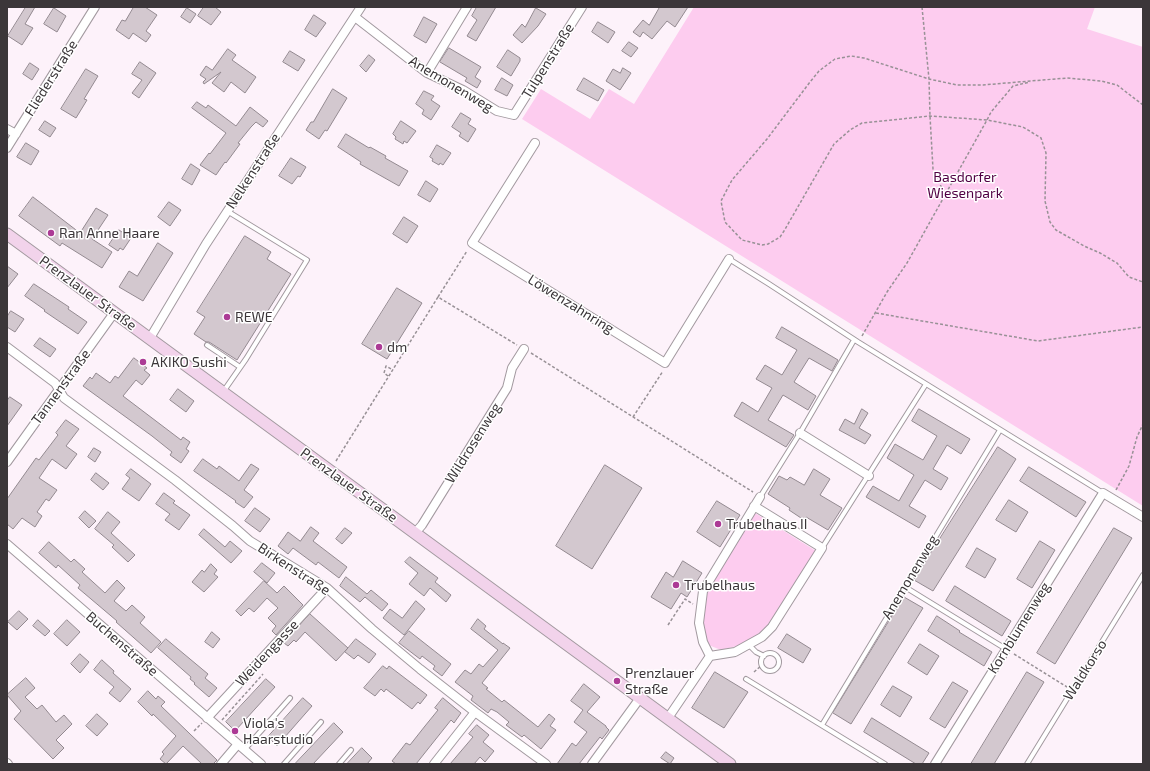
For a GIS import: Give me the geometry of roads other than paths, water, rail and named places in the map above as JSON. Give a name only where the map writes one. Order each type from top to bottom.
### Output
[{"type":"main road","name":"Prenzlauer Straße","points":[[7,234],[730,764]]},
{"type":"street","name":"Fliederstraße","points":[[7,148],[95,7]]},
{"type":"street","name":"Nelkenstraße","points":[[150,338],[227,211],[361,7]]},
{"type":"street","points":[[427,73],[467,7]]},
{"type":"street","name":"Tulpenstraße","points":[[514,115],[582,7]]},
{"type":"street","name":"Anemonenweg","points":[[355,17],[427,73],[463,90],[497,111],[514,115]]},
{"type":"street","points":[[7,129],[16,134]]},
{"type":"street","name":"Löwenzahnring","points":[[535,143],[472,243],[665,363],[729,259]]},
{"type":"street","name":"Tannenstraße","points":[[7,462],[114,312]]},
{"type":"street","name":"Birkenstraße","points":[[7,347],[55,383],[64,398],[175,480],[250,541],[327,588],[372,629],[475,712],[546,764]]},
{"type":"street","name":"Wildrosenweg","points":[[415,533],[507,388],[512,368],[524,349]]},
{"type":"street","points":[[800,433],[869,476]]},
{"type":"street","points":[[1103,492],[1143,517]]},
{"type":"street","name":"Kornblumenweg","points":[[935,764],[1103,492]]},
{"type":"street","points":[[710,656],[703,642],[700,624],[700,607],[703,591],[760,497]]},
{"type":"street","points":[[668,718],[710,656],[735,652],[762,637],[772,627],[822,548],[754,506]]},
{"type":"street","name":"Buchenstraße","points":[[7,544],[261,764]]},
{"type":"street","name":"Weidengasse","points":[[208,718],[327,588]]},
{"type":"street","points":[[592,764],[640,698]]},
{"type":"street","points":[[434,764],[475,712]]},
{"type":"street","points":[[221,764],[241,747]]},
{"type":"lane","points":[[223,392],[307,260],[227,211]]},
{"type":"lane","points":[[729,259],[856,341],[1103,492]]},
{"type":"lane","points":[[760,497],[856,341]]},
{"type":"lane","points":[[207,345],[240,367]]},
{"type":"lane","points":[[822,548],[926,384]]},
{"type":"lane","name":"Anemonenweg","points":[[822,725],[1000,430]]},
{"type":"lane","name":"Waldkorso","points":[[1027,764],[1143,575]]},
{"type":"lane","points":[[904,587],[1006,649]]},
{"type":"lane","points":[[749,645],[756,652],[764,656]]},
{"type":"lane","points":[[769,653],[775,654],[778,658],[779,664],[776,668],[770,670],[765,668],[762,665],[764,656],[769,653]]},
{"type":"lane","points":[[746,679],[885,764]]},
{"type":"lane","points":[[241,747],[290,698]]},
{"type":"lane","points":[[284,764],[321,722]]},
{"type":"lane","points":[[338,764],[351,750]]},
{"type":"place","name":"Ran Anne Haare","points":[[51,233]]},
{"type":"place","name":"REWE","points":[[227,317]]},
{"type":"place","name":"dm","points":[[379,347]]},
{"type":"place","name":"AKIKO Sushi","points":[[143,362]]},
{"type":"place","name":"Trubelhaus II","points":[[718,524]]},
{"type":"place","name":"Trubelhaus","points":[[676,585]]},
{"type":"place","name":"Prenzlauer Straße","points":[[617,681]]},
{"type":"place","name":"Viola's Haarstudio","points":[[235,731]]},
{"type":"park label","name":"Basdorfer Wiesenpark","points":[[965,186]]}]
